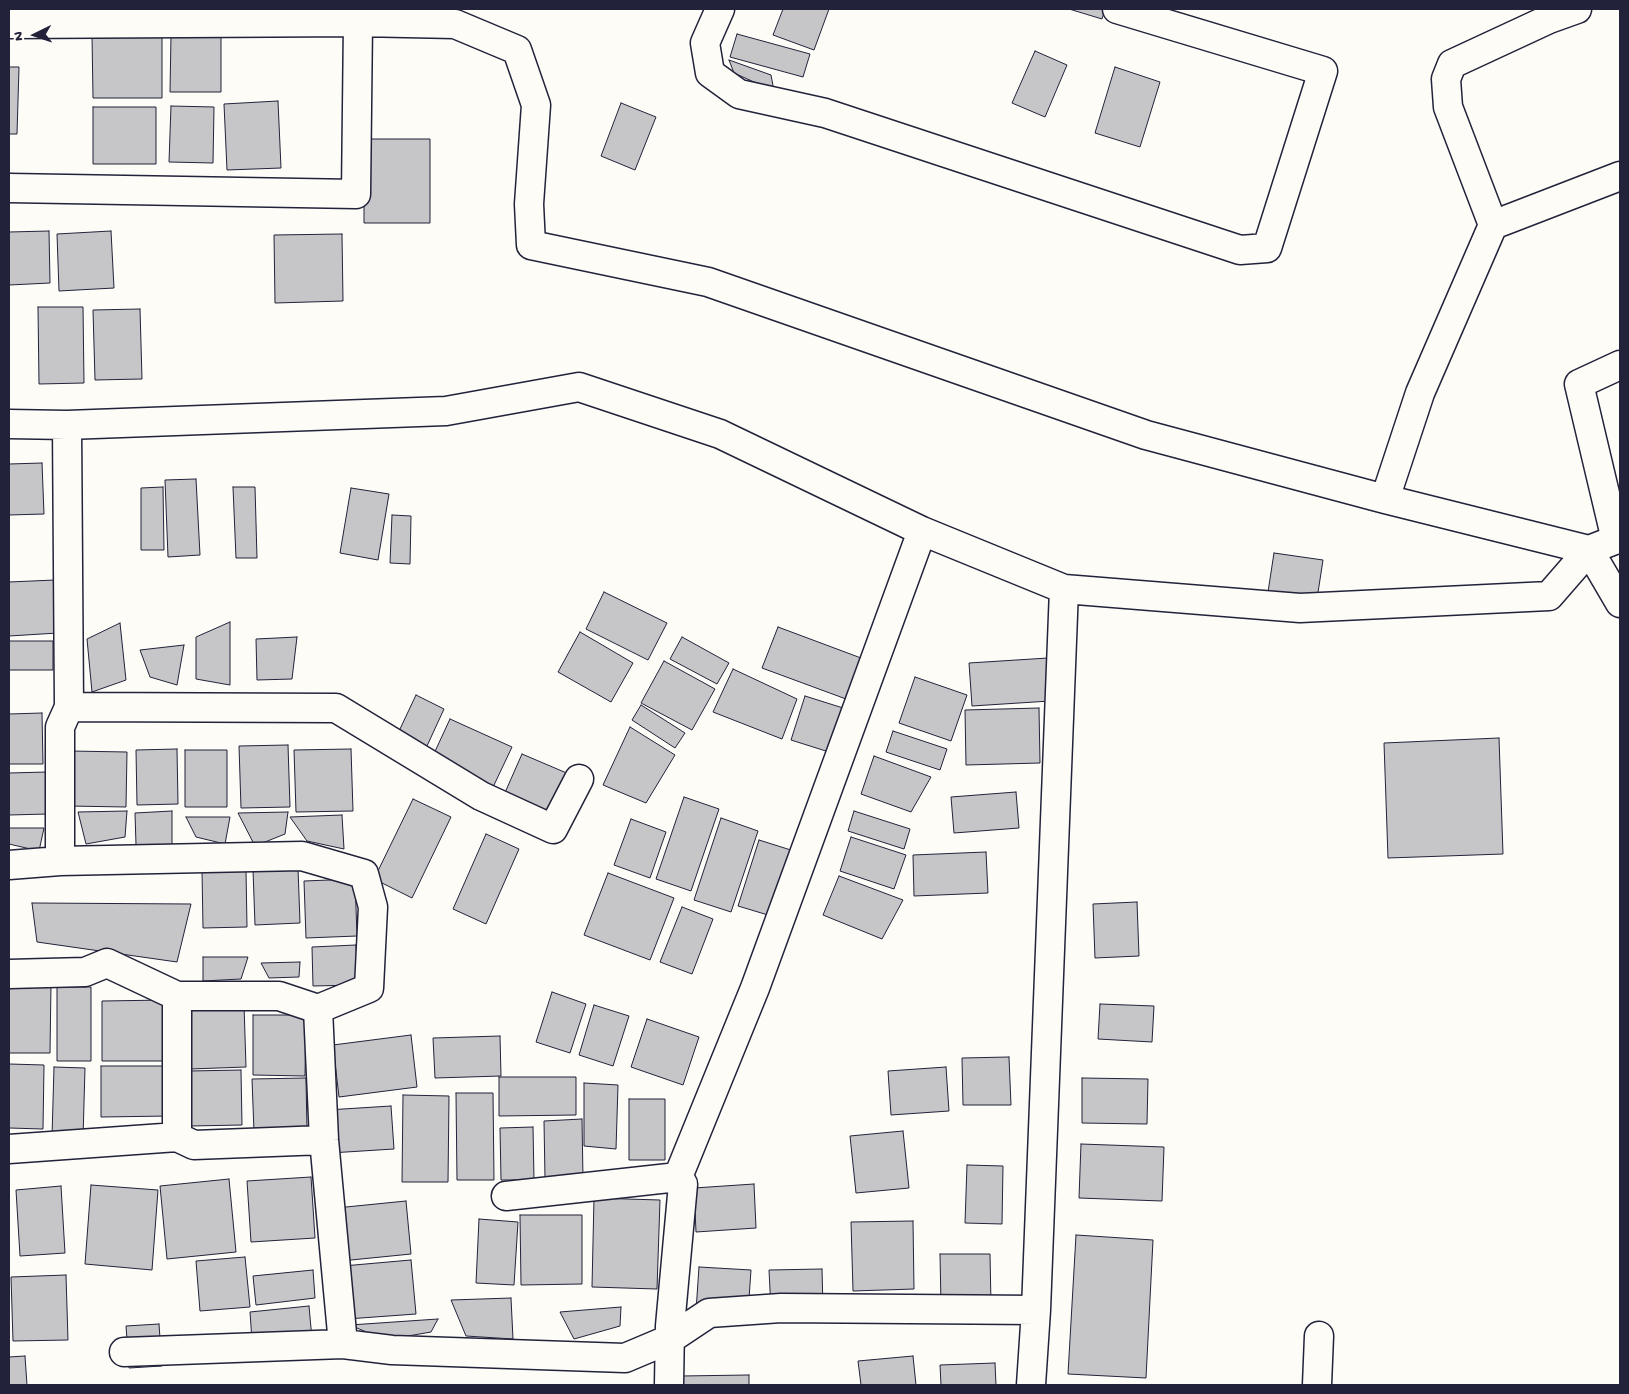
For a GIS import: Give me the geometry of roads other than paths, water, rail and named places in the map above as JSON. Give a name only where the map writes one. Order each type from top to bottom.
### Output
[{"type":"street","points":[[720,9],[705,43],[710,73],[739,94],[825,113],[1240,250],[1268,248],[1323,71],[1117,9]]},
{"type":"street","points":[[1494,225],[1448,107],[1446,79],[1452,64],[1549,19],[1577,9]]},
{"type":"street","points":[[9,188],[356,194],[358,15]]},
{"type":"street","points":[[9,24],[358,15],[455,24],[516,50],[536,106],[529,204],[531,245],[708,282],[1146,435],[1385,499],[1589,550],[1620,603]]},
{"type":"street","points":[[1385,499],[1420,393],[1494,225],[1620,176]]},
{"type":"street","points":[[9,424],[67,425],[446,411],[579,387],[720,434],[922,531],[1064,589],[1300,608],[1549,596],[1589,550],[1618,539],[1579,384],[1620,365]]},
{"type":"street","points":[[60,860],[60,727],[69,706],[67,425]]},
{"type":"street","points":[[678,1177],[755,988],[922,531]]},
{"type":"street","points":[[1031,1385],[1036,1310],[1064,589]]},
{"type":"street","points":[[69,706],[336,708],[480,796],[553,829],[580,779]]},
{"type":"street","points":[[9,865],[60,860],[302,856],[364,874],[373,907],[369,988],[318,1008],[279,996],[177,996],[107,963],[85,972],[9,974]]},
{"type":"street","points":[[177,996],[177,1137]]},
{"type":"street","points":[[318,1008],[324,1140],[342,1344]]},
{"type":"street","points":[[9,1148],[177,1137],[194,1145],[324,1140]]},
{"type":"street","points":[[506,1196],[678,1177]]},
{"type":"street","points":[[669,1385],[670,1339],[682,1184],[678,1177]]},
{"type":"street","points":[[124,1352],[342,1344],[392,1350],[626,1358],[670,1339],[709,1313],[781,1308],[1036,1310]]},
{"type":"street","points":[[1317,1385],[1319,1336]]}]
